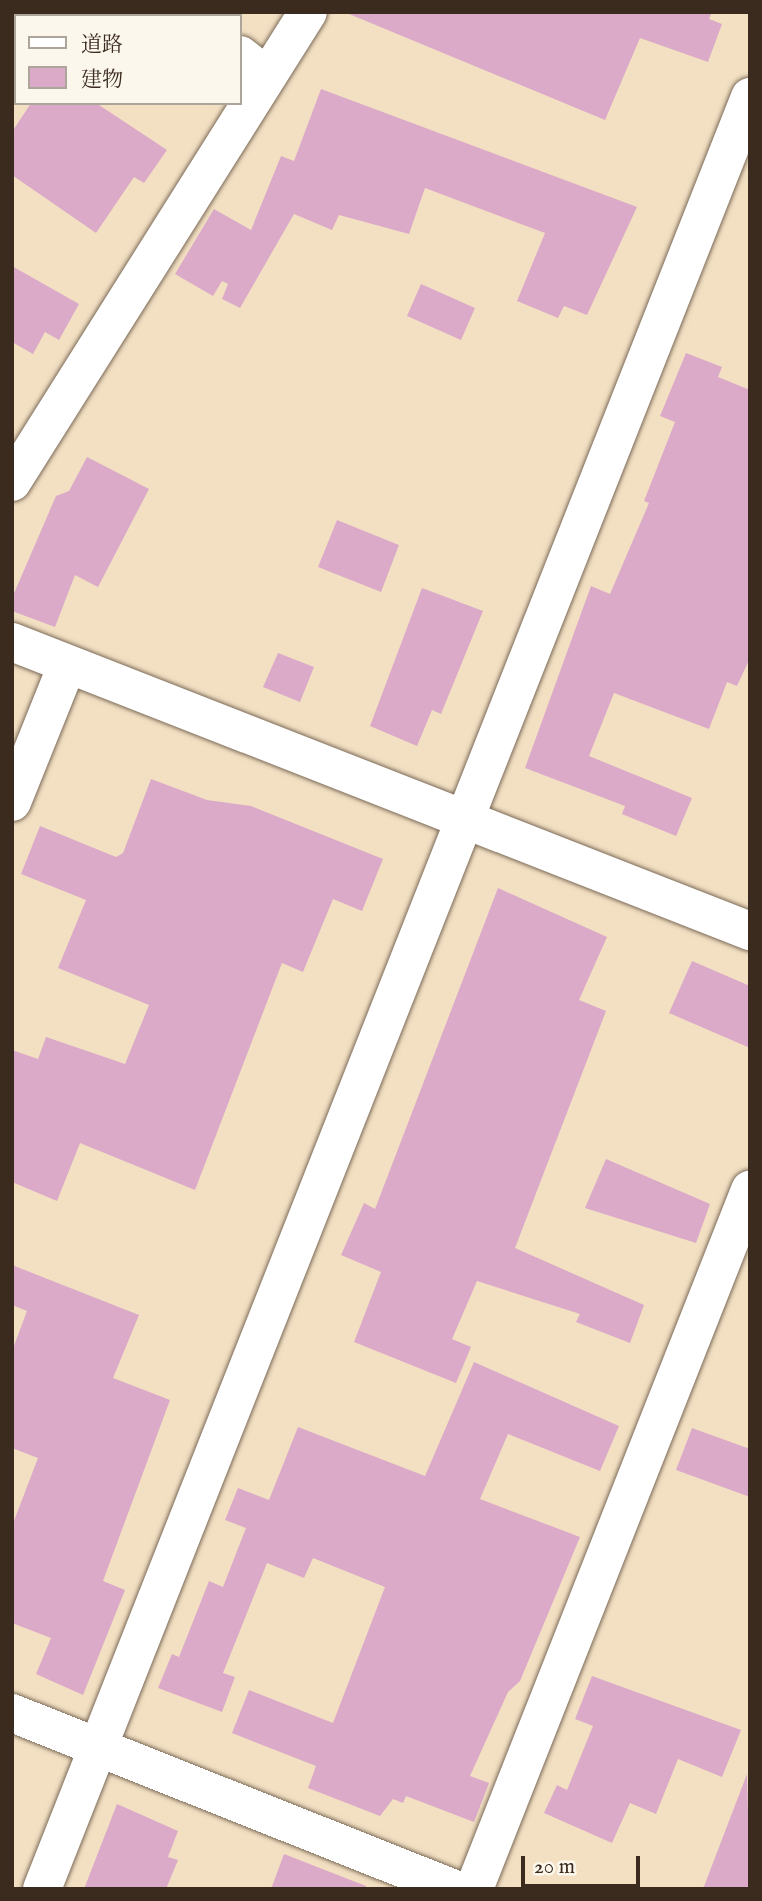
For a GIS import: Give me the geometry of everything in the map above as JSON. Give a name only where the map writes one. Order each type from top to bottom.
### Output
[{"type":"street","points":[[242,84],[253,65],[308,12]]},
{"type":"street","points":[[42,1889],[750,97]]},
{"type":"street","points":[[12,482],[230,105]]},
{"type":"street","points":[[12,642],[463,822],[750,931]]},
{"type":"street","points":[[12,802],[67,665]]},
{"type":"street","points":[[474,1889],[750,1190]]},
{"type":"street","points":[[12,1713],[454,1889]]},
{"type":"building","points":[[712,12],[709,19],[722,24],[708,62],[640,38],[605,120],[349,14]]},
{"type":"building","points":[[321,89],[637,207],[587,315],[564,306],[558,318],[517,301],[545,233],[425,188],[409,234],[339,215],[332,230],[294,214],[240,308],[222,299],[228,284],[222,281],[213,296],[175,274],[214,209],[251,230],[281,156],[294,161]]},
{"type":"building","points":[[30,105],[99,105],[167,150],[144,183],[134,177],[96,233],[12,175],[12,132]]},
{"type":"building","points":[[12,266],[79,304],[59,340],[45,332],[33,354],[12,342]]},
{"type":"building","points":[[421,284],[475,308],[461,340],[407,316]]},
{"type":"building","points":[[686,353],[722,367],[718,377],[750,390],[750,658],[737,686],[727,682],[709,729],[614,693],[589,756],[692,798],[676,836],[622,814],[625,806],[525,768],[591,586],[610,594],[649,503],[644,501],[675,422],[660,416]]},
{"type":"building","points":[[87,457],[149,489],[98,587],[75,575],[55,627],[12,611],[12,598],[56,496],[69,491]]},
{"type":"building","points":[[337,520],[399,545],[381,592],[318,567]]},
{"type":"building","points":[[422,588],[483,611],[441,714],[432,710],[417,746],[370,726]]},
{"type":"building","points":[[278,653],[314,667],[300,702],[263,687]]},
{"type":"building","points":[[151,779],[207,800],[251,806],[383,859],[362,911],[333,899],[303,972],[282,963],[195,1190],[80,1143],[57,1201],[12,1182],[12,1050],[38,1059],[46,1037],[125,1064],[149,1005],[58,968],[86,900],[21,874],[40,826],[116,857],[123,853]]},
{"type":"building","points":[[498,888],[607,937],[579,1000],[606,1011],[515,1248],[644,1305],[630,1343],[576,1322],[580,1314],[477,1281],[452,1339],[471,1347],[456,1383],[354,1342],[381,1272],[341,1255],[364,1203],[375,1209]]},
{"type":"building","points":[[692,961],[750,986],[750,1048],[669,1013]]},
{"type":"building","points":[[606,1159],[710,1204],[696,1243],[585,1208]]},
{"type":"building","points":[[12,1265],[139,1315],[113,1378],[170,1400],[103,1581],[125,1590],[83,1695],[36,1674],[51,1638],[12,1623],[12,1526],[38,1458],[12,1448],[12,1351],[27,1311],[12,1305]]},
{"type":"building","points":[[474,1362],[619,1426],[600,1471],[508,1434],[480,1499],[580,1537],[520,1681],[508,1692],[470,1776],[489,1783],[474,1822],[406,1796],[403,1803],[393,1799],[380,1816],[308,1788],[316,1766],[232,1733],[249,1690],[333,1723],[385,1587],[313,1558],[304,1578],[267,1563],[223,1673],[235,1677],[222,1712],[158,1688],[172,1654],[179,1657],[209,1581],[223,1587],[246,1528],[225,1520],[238,1488],[269,1500],[298,1427],[425,1476]]},
{"type":"building","points":[[692,1428],[750,1449],[750,1497],[676,1470]]},
{"type":"building","points":[[592,1676],[741,1730],[722,1777],[678,1759],[656,1814],[630,1803],[612,1843],[544,1813],[557,1785],[567,1790],[593,1726],[575,1719]]},
{"type":"building","points":[[747,1774],[750,1889],[703,1889]]},
{"type":"building","points":[[117,1804],[178,1831],[168,1857],[178,1860],[166,1889],[84,1889]]},
{"type":"building","points":[[284,1854],[366,1886],[366,1889],[271,1889]]}]
